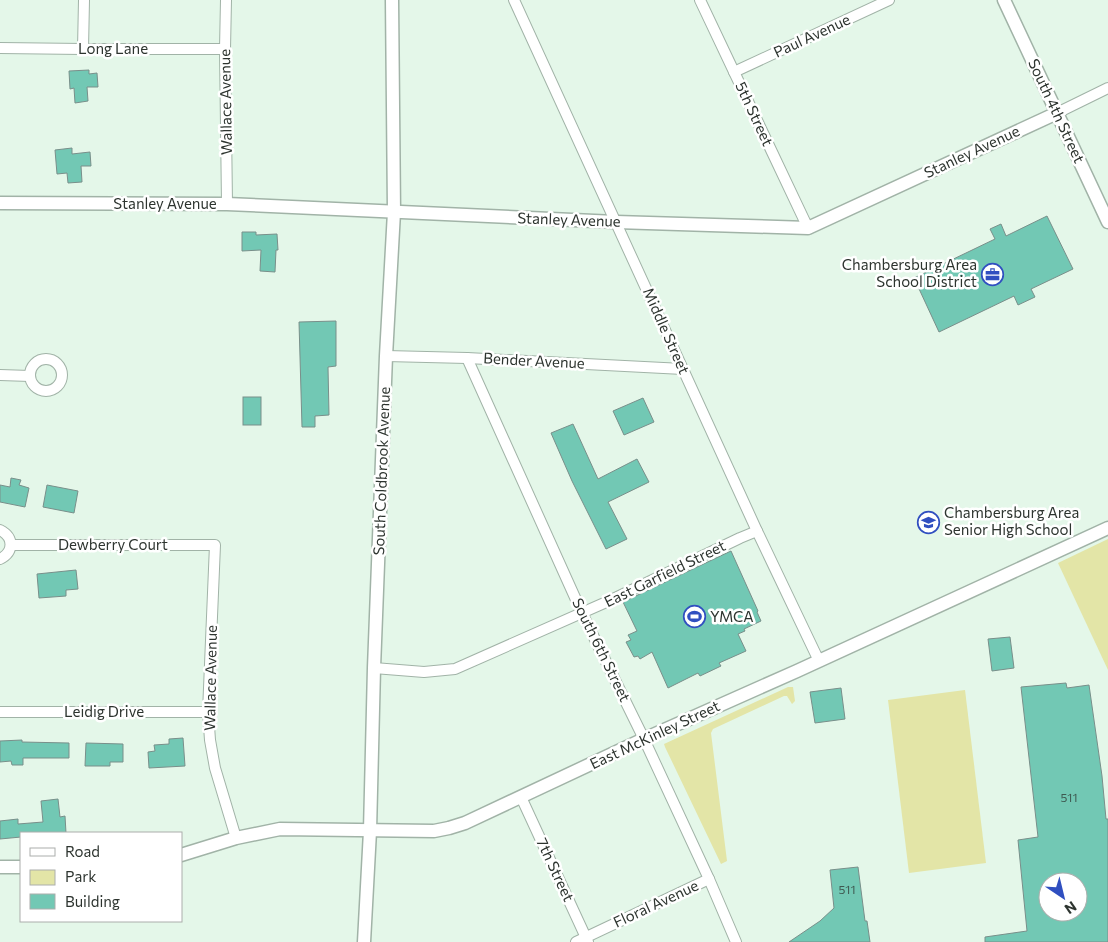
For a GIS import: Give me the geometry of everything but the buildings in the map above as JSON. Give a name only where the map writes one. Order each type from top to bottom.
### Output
[{"type":"street","points":[[83,49],[84,0]]},
{"type":"street","name":"Wallace Avenue","points":[[226,0],[227,204]]},
{"type":"street","name":"South Coldbrook Avenue","points":[[364,942],[370,830],[386,356],[394,212],[392,0]]},
{"type":"street","name":"Middle Street","points":[[514,0],[757,531],[819,661]]},
{"type":"street","name":"5th Street","points":[[700,0],[808,228]]},
{"type":"street","name":"Paul Avenue","points":[[734,72],[889,0]]},
{"type":"street","name":"South 4th Street","points":[[1004,0],[1108,222]]},
{"type":"street","name":"Long Lane","points":[[0,48],[225,49]]},
{"type":"street","name":"Stanley Avenue","points":[[0,203],[227,204],[616,222],[808,228],[1108,88]]},
{"type":"street","name":"Bender Avenue","points":[[386,356],[467,358],[683,369]]},
{"type":"street","name":"South 6th Street","points":[[467,358],[582,613],[644,739],[736,942]]},
{"type":"street","points":[[0,375],[30,376]]},
{"type":"street","name":"East McKinley Street","points":[[182,854],[236,838],[280,829],[434,831],[465,823],[644,739],[1108,528]]},
{"type":"street","points":[[0,530],[7,534],[11,545],[10,550],[0,559]]},
{"type":"street","name":"East Garfield Street","points":[[374,668],[424,672],[455,669],[611,600],[757,531]]},
{"type":"street","name":"Dewberry Court","points":[[11,545],[215,545]]},
{"type":"street","name":"Wallace Avenue","points":[[215,545],[208,712],[210,740],[215,768],[236,838]]},
{"type":"street","name":"Leidig Drive","points":[[0,712],[208,712]]},
{"type":"street","name":"7th Street","points":[[521,797],[583,941]]},
{"type":"street","points":[[0,867],[20,867]]},
{"type":"street","name":"Floral Avenue","points":[[583,941],[709,880]]},
{"type":"green space","points":[[1108,539],[1108,670],[1058,563]]},
{"type":"green space","points":[[788,687],[793,687],[795,701],[792,704],[787,696],[784,696],[713,729],[711,733],[727,861],[721,864],[664,744]]},
{"type":"green space","points":[[965,690],[986,863],[909,873],[888,700]]},
{"type":"place","name":"Chambersburg Area School District","points":[[993,274]]},
{"type":"place","name":"Chambersburg Area Senior High School","points":[[928,522]]},
{"type":"place","name":"YMCA","points":[[694,617]]}]
